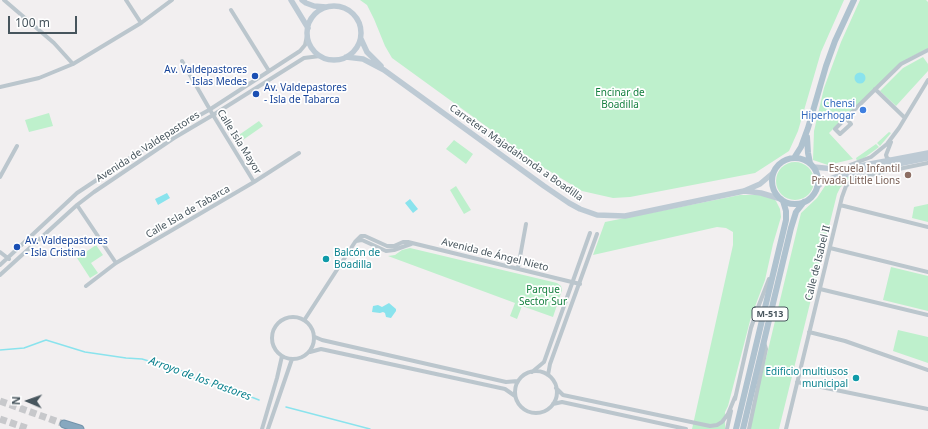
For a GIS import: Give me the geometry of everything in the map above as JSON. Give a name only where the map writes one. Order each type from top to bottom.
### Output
[{"type":"highway","points":[[64,424],[80,429]]},
{"type":"main road","points":[[794,158],[802,147],[826,66],[835,41],[854,0]]},
{"type":"main road","points":[[808,128],[807,142],[812,165],[818,178],[817,187]]},
{"type":"main road","points":[[773,174],[779,164],[786,159],[802,159],[812,165]]},
{"type":"main road","name":"M-513","points":[[736,429],[786,215],[782,200],[772,186],[773,174]]},
{"type":"main road","name":"M-513","points":[[743,429],[791,228],[796,212],[804,202],[812,196],[817,187]]},
{"type":"main road","points":[[782,200],[794,204],[804,202]]},
{"type":"street","points":[[4,0],[54,43],[73,64]]},
{"type":"street","points":[[126,0],[141,23]]},
{"type":"street","points":[[0,87],[39,78],[73,64],[141,23],[172,0]]},
{"type":"street","points":[[290,0],[308,28]]},
{"type":"street","points":[[302,0],[314,6],[334,5],[342,7],[350,10],[356,16],[362,31],[361,39],[353,53],[346,57],[333,60],[320,56],[312,47],[307,36],[308,28],[314,15],[326,6]]},
{"type":"street","points":[[231,10],[269,71]]},
{"type":"street","name":"Avenida de Valdepastores","points":[[0,265],[77,193],[168,132],[209,110],[300,51],[305,44],[307,36]]},
{"type":"street","name":"Carretera Majadahonda a Boadilla","points":[[361,39],[367,52],[384,70]]},
{"type":"street","points":[[846,118],[901,64],[928,50]]},
{"type":"street","name":"Avenida de Valdepastores","points":[[0,275],[77,205],[94,192],[174,138],[304,58],[320,56]]},
{"type":"street","name":"Carretera Majadahonda a Boadilla","points":[[346,57],[363,59],[384,70],[544,186],[569,203],[594,214],[624,216],[744,191],[760,184],[773,174]]},
{"type":"street","name":"Calle Isla Mayor","points":[[182,61],[209,110],[254,182]]},
{"type":"street","points":[[892,160],[887,158],[886,151],[928,80]]},
{"type":"street","points":[[875,89],[905,118]]},
{"type":"street","points":[[827,169],[866,160],[882,149],[896,133]]},
{"type":"street","points":[[0,177],[17,146]]},
{"type":"street","name":"Calle Isla de Tabarca","points":[[86,286],[116,263],[254,182],[300,153]]},
{"type":"street","points":[[812,165],[827,169],[849,168],[928,153]]},
{"type":"street","points":[[817,187],[824,181],[838,176],[928,158]]},
{"type":"street","name":"Calle de Isabel II","points":[[786,429],[840,205],[846,186],[855,178],[928,163]]},
{"type":"street","name":"Carretera Majadahonda a Boadilla","points":[[744,191],[762,193],[782,200]]},
{"type":"street","points":[[77,205],[116,263]]},
{"type":"street","points":[[840,205],[928,227]]},
{"type":"street","points":[[518,268],[526,224]]},
{"type":"street","points":[[556,388],[556,397],[553,404],[547,410],[539,413],[531,413],[523,409],[518,404],[515,396],[515,388],[518,381],[524,375],[532,372],[544,362],[590,233]]},
{"type":"street","points":[[548,375],[550,364],[597,234]]},
{"type":"street","name":"Avenida de Ángel Nieto","points":[[305,319],[355,242],[358,238],[365,236],[387,246],[394,246],[406,242],[580,284]]},
{"type":"street","points":[[727,429],[755,316],[766,290],[779,248]]},
{"type":"street","points":[[830,248],[928,272]]},
{"type":"street","points":[[0,252],[12,263]]},
{"type":"street","points":[[820,289],[928,315]]},
{"type":"street","points":[[310,352],[314,345],[314,330],[305,319],[292,316],[285,318],[275,326],[272,332],[273,346],[282,356],[292,359],[302,358],[310,352],[321,349],[505,389],[515,396]]},
{"type":"street","points":[[809,332],[845,341],[928,370]]},
{"type":"street","points":[[315,337],[322,340],[506,382],[518,381]]},
{"type":"street","points":[[749,429],[766,349],[764,341]]},
{"type":"street","points":[[262,429],[278,378],[282,356]]},
{"type":"street","points":[[268,429],[292,359]]},
{"type":"street","points":[[532,372],[540,372],[548,375],[556,388],[563,395],[710,426],[717,425],[722,422],[728,414],[735,398]]},
{"type":"street","points":[[797,382],[928,408]]},
{"type":"street","points":[[553,404],[562,402],[686,429]]},
{"type":"green space","name":"Encinar de Boadilla","points":[[360,0],[844,0],[821,52],[798,131],[789,151],[755,173],[630,197],[613,198],[582,191],[541,166],[392,58],[385,46],[367,5]]},
{"type":"green space","points":[[860,0],[926,0],[928,2],[928,48],[900,63],[829,133],[853,159],[828,165],[813,160],[814,131],[824,88],[841,42]]},
{"type":"green space","points":[[923,57],[928,64],[928,71],[896,106],[880,91],[903,68]]},
{"type":"green space","points":[[49,113],[53,126],[29,132],[25,120]]},
{"type":"green space","points":[[259,121],[263,126],[240,142],[236,137]]},
{"type":"green space","points":[[889,132],[891,133],[880,146],[877,143]]},
{"type":"green space","points":[[454,140],[473,154],[466,164],[446,149]]},
{"type":"green space","points":[[876,144],[879,147],[864,158],[857,161],[856,158]]},
{"type":"green space","points":[[795,162],[805,165],[811,171],[814,181],[811,191],[805,197],[795,200],[785,197],[779,191],[776,181],[779,171],[785,165]]},
{"type":"green space","points":[[857,175],[849,178],[837,194],[779,429],[749,429],[801,213],[817,198],[827,183]]},
{"type":"green space","points":[[456,186],[471,210],[464,214],[450,190]]},
{"type":"green space","points":[[740,195],[761,195],[773,198],[780,209],[781,217],[765,280],[751,317],[728,406],[725,412],[725,429],[692,429],[733,245],[733,232],[726,228],[717,227],[593,255],[605,222]]},
{"type":"green space","points":[[928,204],[928,222],[912,218],[914,207]]},
{"type":"green space","points":[[96,245],[103,255],[91,263],[98,273],[90,278],[77,258]]},
{"type":"green space","name":"Parque Sector Sur","points":[[410,248],[557,283],[561,286],[562,290],[553,317],[522,306],[517,319],[510,316],[515,303],[388,256],[395,255],[402,250]]},
{"type":"green space","points":[[891,267],[928,276],[928,311],[883,300]]},
{"type":"green space","points":[[898,330],[928,337],[928,363],[893,351]]},
{"type":"water","points":[[858,73],[862,73],[864,74],[864,82],[858,83],[855,80],[855,76]]},
{"type":"water","points":[[167,193],[170,198],[158,205],[155,199]]},
{"type":"water","points":[[410,199],[418,209],[413,213],[405,203]]},
{"type":"water","points":[[389,303],[396,309],[391,318],[386,317],[385,313],[383,312],[372,312],[373,306],[378,305],[382,307]]},
{"type":"waterway","name":"Arroyo de los Pastores","points":[[0,350],[24,348],[46,340],[85,352],[142,359],[182,371],[200,381],[236,391],[259,400]]},
{"type":"waterway","name":"Arroyo de los Pastores","points":[[286,407],[370,429]]},
{"type":"tunnel","points":[[0,401],[64,424]]},
{"type":"tunnel","points":[[0,419],[29,429]]},
{"type":"place","name":"Av. Valdepastores - Islas Medes","points":[[255,76]]},
{"type":"place","name":"Av. Valdepastores - Isla de Tabarca","points":[[256,94]]},
{"type":"place","name":"Chensi Hiperhogar","points":[[863,110]]},
{"type":"place","name":"Escuela Infantil Privada Little Lions","points":[[908,175]]},
{"type":"place","name":"Av. Valdepastores - Isla Cristina","points":[[17,247]]},
{"type":"place","name":"Balcón de Boadilla","points":[[326,259]]},
{"type":"place","name":"Edificio multiusos municipal","points":[[856,378]]}]
